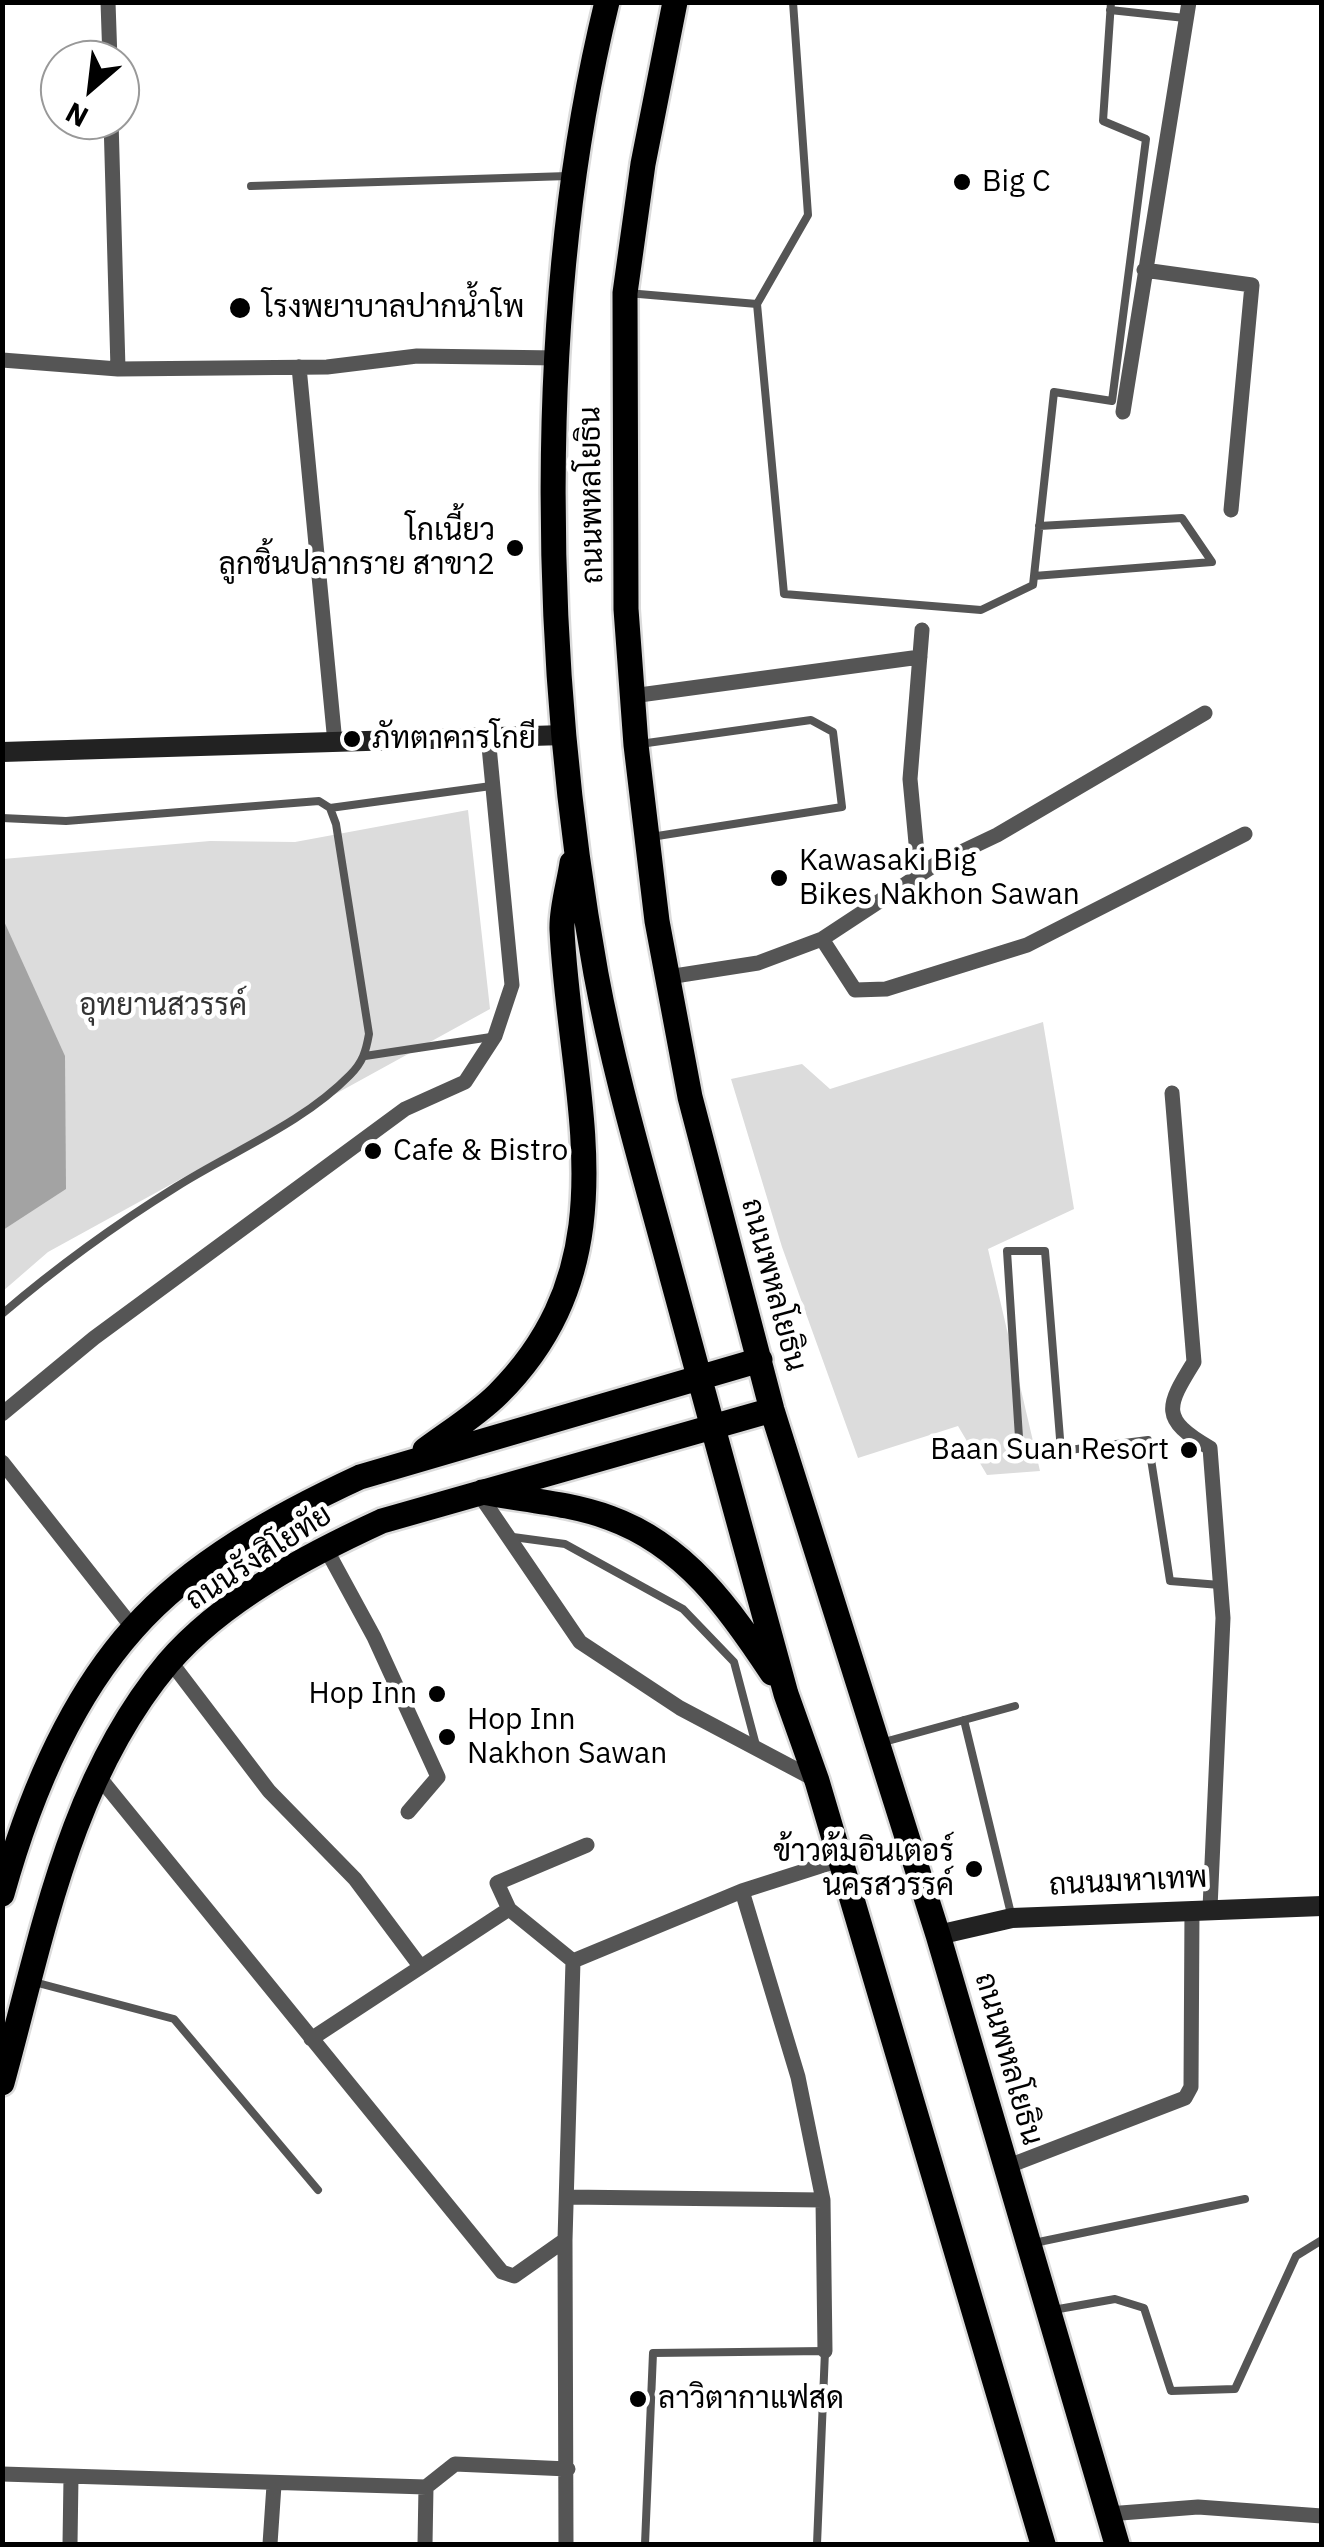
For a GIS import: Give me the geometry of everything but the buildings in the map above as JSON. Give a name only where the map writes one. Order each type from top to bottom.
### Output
[{"type":"main road","name":"ถนนพหลโยธิน","points":[[607,2],[572,176],[558,358],[556,503],[564,735],[576,842],[620,1084],[711,1426],[786,1694],[817,1780],[1043,2544]]},
{"type":"main road","name":"ถนนพหลโยธิน","points":[[676,2],[643,164],[625,292],[624,480],[632,696],[647,838],[668,976],[690,1098],[772,1410],[938,1935],[1117,2544]]},
{"type":"main road","points":[[413,1459],[497,1395],[541,1342],[568,1290],[582,1231],[587,1142],[561,926],[576,842]]},
{"type":"main road","name":"ถนนรังสิโยทัย","points":[[2,1894],[23,1818],[85,1695],[133,1628],[199,1570],[301,1504],[413,1459],[760,1360]]},
{"type":"main road","name":"ถนนรังสิโยทัย","points":[[2,2083],[69,1836],[127,1720],[170,1661],[229,1610],[325,1547],[382,1521],[772,1410]]},
{"type":"main road","points":[[477,1491],[610,1518],[677,1555],[730,1608],[786,1694]]},
{"type":"street","points":[[108,2],[109,40]]},
{"type":"street","points":[[1123,412],[1187,10]]},
{"type":"street","points":[[112,140],[118,369]]},
{"type":"street","points":[[1144,270],[1252,285],[1231,510]]},
{"type":"street","points":[[2,360],[118,369],[299,367],[417,356],[558,358]]},
{"type":"street","points":[[299,367],[335,742]]},
{"type":"street","points":[[919,875],[910,779],[922,630]]},
{"type":"street","points":[[632,696],[920,658]]},
{"type":"street","points":[[668,976],[758,963],[822,939],[919,875],[997,835],[1205,712]]},
{"type":"street","points":[[2,752],[564,735]]},
{"type":"street","points":[[2,1414],[94,1338],[404,1109],[464,1082],[496,1036],[512,985],[488,736]]},
{"type":"street","points":[[822,939],[855,990],[886,990],[1027,945],[1245,834]]},
{"type":"street","points":[[1006,2167],[1185,2098],[1191,2087],[1220,1585],[1210,1448],[1172,1420],[1170,1400],[1194,1362],[1172,1093]]},
{"type":"street","points":[[2,1462],[133,1628]]},
{"type":"street","points":[[477,1491],[580,1642],[680,1708],[817,1780]]},
{"type":"street","points":[[325,1547],[374,1636],[438,1777],[408,1812]]},
{"type":"street","points":[[170,1661],[269,1791],[356,1880],[420,1966]]},
{"type":"street","points":[[99,1777],[502,2272],[514,2276],[565,2240]]},
{"type":"street","points":[[573,1961],[509,1909],[496,1883],[586,1844]]},
{"type":"street","points":[[573,1961],[742,1891],[839,1860]]},
{"type":"street","points":[[742,1891],[798,2077],[823,2200],[825,2351]]},
{"type":"street","name":"ถนนมหาเทพ","points":[[938,1935],[1012,1918],[1322,1906]]},
{"type":"street","points":[[311,2039],[509,1909]]},
{"type":"street","points":[[566,2544],[565,2240],[573,1961]]},
{"type":"street","points":[[567,2197],[823,2200]]},
{"type":"street","points":[[2,2474],[426,2487],[455,2464],[568,2469]]},
{"type":"street","points":[[70,2544],[71,2477]]},
{"type":"street","points":[[270,2544],[274,2485]]},
{"type":"street","points":[[425,2544],[426,2487]]},
{"type":"street","points":[[1108,2514],[1198,2506],[1322,2516]]},
{"type":"lane","points":[[793,2],[808,214],[757,304],[784,594],[981,610],[1033,585],[1054,392],[1112,402],[1146,138],[1103,121],[1111,6],[1187,10]]},
{"type":"lane","points":[[251,186],[572,176]]},
{"type":"lane","points":[[625,292],[757,304]]},
{"type":"lane","points":[[1034,576],[1212,562],[1182,518],[1039,526]]},
{"type":"lane","points":[[636,745],[811,720],[833,732],[842,807],[647,838]]},
{"type":"lane","points":[[2,818],[66,821],[319,802],[330,808],[492,786]]},
{"type":"lane","points":[[2,1314],[60,1265],[176,1186],[288,1122],[350,1076],[365,1056],[368,1034],[330,808]]},
{"type":"lane","points":[[365,1056],[496,1036]]},
{"type":"lane","points":[[1061,1451],[1045,1252],[1007,1251],[1020,1453],[1061,1451],[1148,1440],[1170,1581],[1220,1585]]},
{"type":"lane","points":[[508,1536],[565,1544],[683,1609],[734,1662],[757,1748]]},
{"type":"lane","points":[[878,1744],[1014,1706]]},
{"type":"lane","points":[[964,1720],[1012,1918]]},
{"type":"lane","points":[[30,1981],[174,2018],[318,2190]]},
{"type":"lane","points":[[1029,2244],[1246,2200]]},
{"type":"lane","points":[[1048,2311],[1115,2298],[1144,2308],[1172,2391],[1235,2390],[1296,2256],[1322,2240]]},
{"type":"lane","points":[[645,2544],[653,2353],[825,2351],[817,2544]]},
{"type":"green space","name":"อุทยานสวรรค์","points":[[468,810],[490,1009],[48,1252],[3,1291],[3,859],[210,841],[295,842]]},
{"type":"green space","points":[[1043,1022],[1074,1209],[988,1249],[1040,1471],[987,1475],[958,1426],[858,1458],[782,1247],[731,1079],[802,1064],[830,1089]]},
{"type":"shaded area","points":[[3,919],[65,1056],[66,1189],[3,1230]]},
{"type":"place","name":"Big C","points":[[962,182]]},
{"type":"place","name":"โรงพยาบาลปากน้ำโพ","points":[[240,308]]},
{"type":"place","name":"โกเนี้ยว ลูกชิ้นปลากราย สาขา2","points":[[515,548]]},
{"type":"place","name":"ภัทตาคารโกยี","points":[[352,739]]},
{"type":"place","name":"Kawasaki Big Bikes Nakhon Sawan","points":[[779,878]]},
{"type":"place","name":"Cafe & Bistro","points":[[373,1151]]},
{"type":"place","name":"Baan Suan Resort","points":[[1189,1450]]},
{"type":"place","name":"Hop Inn","points":[[437,1694]]},
{"type":"place","name":"Hop Inn Nakhon Sawan","points":[[447,1737]]},
{"type":"place","name":"ข้าวต้มอินเตอร์ นครสวรรค์","points":[[974,1869]]},
{"type":"place","name":"ลาวิตากาแฟสด","points":[[638,2399]]}]
